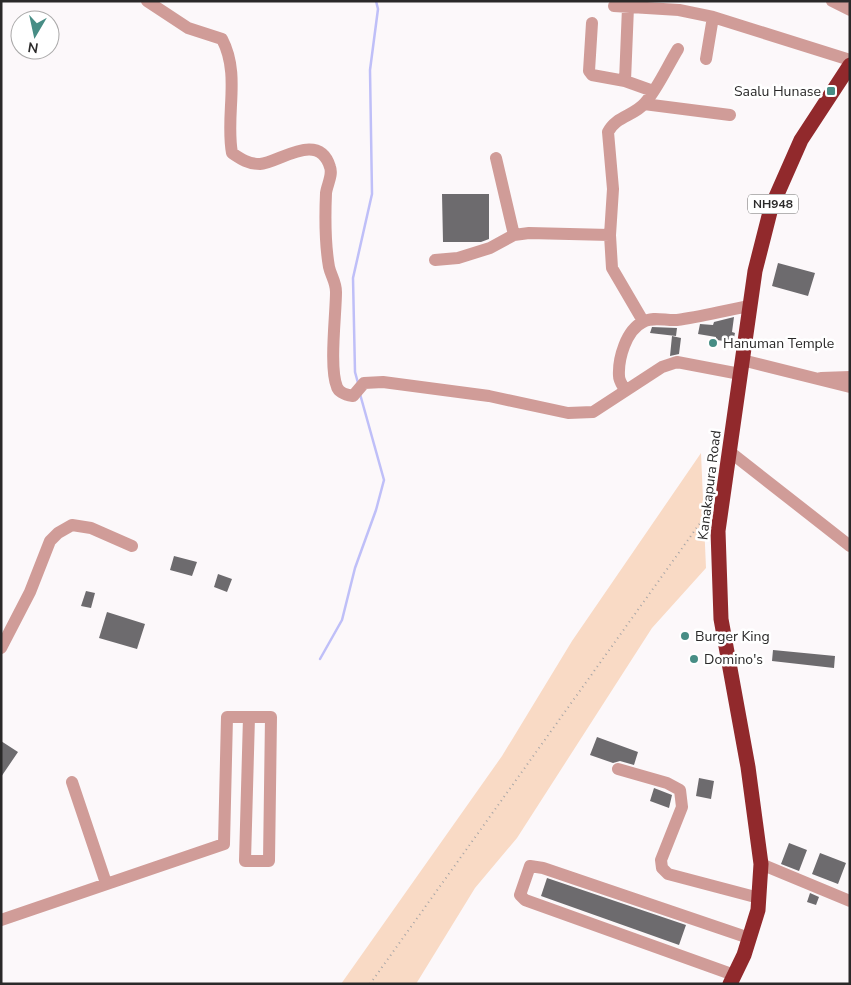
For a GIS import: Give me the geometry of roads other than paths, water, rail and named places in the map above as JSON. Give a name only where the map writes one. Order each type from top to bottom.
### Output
[{"type":"highway","name":"Kanakapura Road","points":[[732,980],[744,955],[758,910],[761,864],[748,768],[721,619],[718,531],[755,271],[771,208],[801,140],[850,65]]},
{"type":"street","points":[[147,1],[181,25],[222,39],[228,51],[233,88],[230,118],[232,152],[243,161],[261,164],[300,150],[317,151],[327,159],[331,169],[326,191],[328,248],[330,268],[335,280],[336,292],[334,367],[337,387],[341,392],[353,396],[364,383],[383,382],[489,396],[568,414],[593,412],[662,367],[677,362],[741,367],[819,378],[850,377]]},
{"type":"street","points":[[832,1],[850,10]]},
{"type":"street","points":[[625,81],[635,5]]},
{"type":"street","points":[[614,6],[680,6],[850,60]]},
{"type":"street","points":[[706,59],[713,17]]},
{"type":"street","points":[[592,23],[589,71],[592,75],[625,81],[653,91]]},
{"type":"street","points":[[643,321],[612,268],[610,235],[613,189],[608,132],[619,119],[633,114],[644,104],[678,49]]},
{"type":"street","points":[[644,104],[730,115]]},
{"type":"street","points":[[496,158],[514,235]]},
{"type":"street","points":[[435,260],[458,258],[490,248],[514,235],[529,233],[610,235]]},
{"type":"street","points":[[625,390],[619,378],[620,360],[627,340],[634,328],[643,321],[655,319],[678,320],[750,306]]},
{"type":"street","points":[[819,378],[837,385],[850,387]]},
{"type":"street","points":[[730,452],[850,546]]},
{"type":"street","points":[[1,648],[30,592],[50,541],[58,533],[72,525],[91,528],[132,546]]},
{"type":"street","points":[[1,920],[224,844],[228,717],[248,717],[272,717],[269,861],[245,862],[248,717]]},
{"type":"street","points":[[618,769],[667,783],[680,790],[682,807],[661,860],[662,868],[668,874],[759,898]]},
{"type":"street","points":[[72,782],[106,883]]},
{"type":"street","points":[[761,864],[850,901]]},
{"type":"street","points":[[732,980],[525,900],[520,895],[530,866],[543,868],[749,938]]},
{"type":"waterway","points":[[358,383],[355,372],[353,278],[372,194],[370,70],[378,9],[376,1]]},
{"type":"waterway","points":[[320,659],[342,620],[355,568],[376,510],[384,480],[360,394]]},
{"type":"place","name":"Saalu Hunase","points":[[831,91]]},
{"type":"place","name":"Hanuman Temple","points":[[713,343]]},
{"type":"place","name":"Burger King","points":[[685,636]]},
{"type":"place","name":"Domino's","points":[[694,659]]}]
